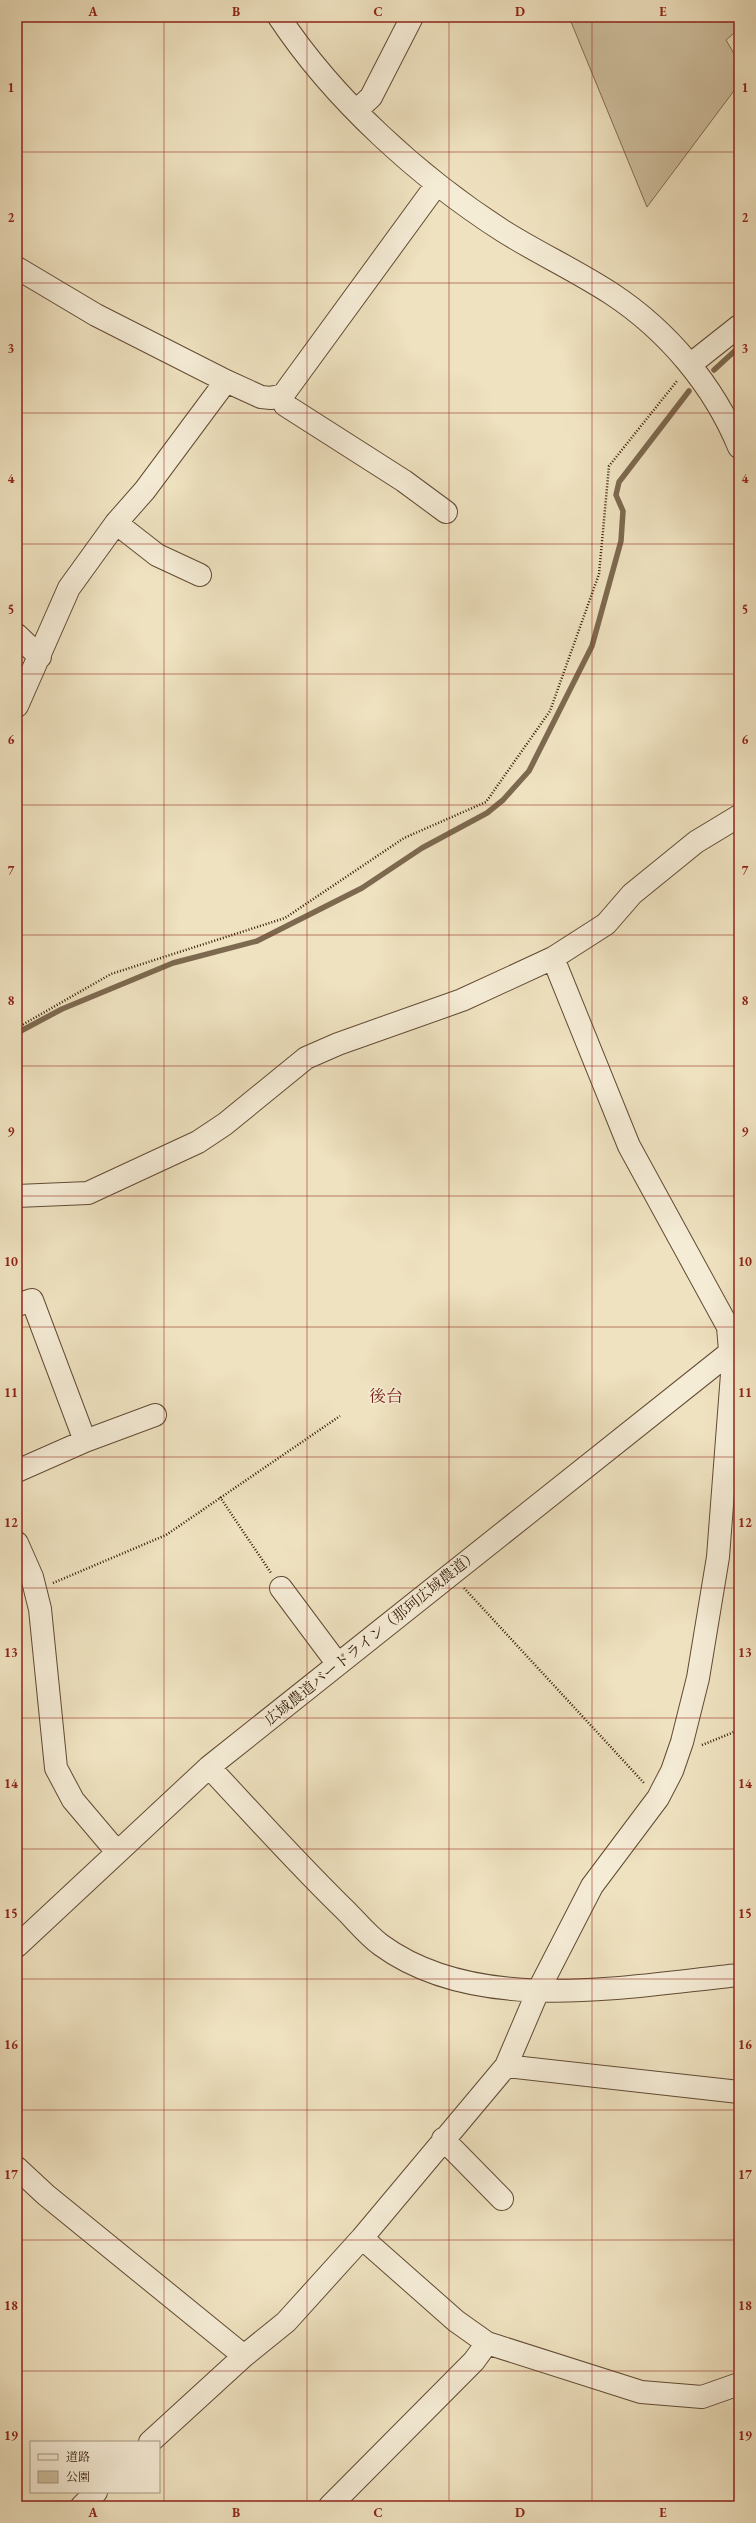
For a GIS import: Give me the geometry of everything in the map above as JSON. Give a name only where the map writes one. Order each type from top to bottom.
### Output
[{"type":"street","points":[[279,17],[291,35],[356,111],[437,184],[503,231],[612,294],[658,332],[691,364],[732,429],[739,448]]},
{"type":"street","points":[[356,111],[371,97],[412,17]]},
{"type":"street","points":[[17,268],[96,315],[226,381],[261,396],[271,398],[283,395],[437,184]]},
{"type":"street","points":[[691,364],[739,326]]},
{"type":"street","points":[[18,702],[40,657],[69,588],[116,523],[145,490],[226,381]]},
{"type":"street","points":[[283,395],[285,405],[404,481],[446,512]]},
{"type":"street","points":[[116,523],[157,555],[200,575]]},
{"type":"street","points":[[17,635],[40,657]]},
{"type":"street","points":[[17,1196],[88,1192],[198,1142],[225,1124],[306,1058],[338,1044],[462,1000],[553,958],[606,924],[632,894],[690,846],[739,816]]},
{"type":"street","points":[[151,2441],[244,2356],[286,2322],[362,2238],[443,2139],[506,2066],[538,1991],[592,1886],[658,1798],[672,1771],[682,1742],[698,1678],[718,1557],[734,1349],[728,1327],[629,1146],[553,958]]},
{"type":"street","points":[[17,1305],[32,1300],[85,1441]]},
{"type":"street","name":"広域農道バードライン（那珂広域農道）","points":[[17,1946],[209,1767],[337,1663],[734,1349]]},
{"type":"street","points":[[17,1471],[85,1441],[155,1415]]},
{"type":"street","points":[[17,1543],[35,1591],[40,1609],[56,1768],[74,1800],[117,1852]]},
{"type":"street","points":[[281,1588],[337,1663]]},
{"type":"street","points":[[209,1767],[312,1878],[381,1944],[426,1969],[457,1980],[538,1991],[582,1990],[739,1975]]},
{"type":"street","points":[[506,2066],[739,2092]]},
{"type":"street","points":[[443,2139],[502,2199]]},
{"type":"street","points":[[17,2168],[46,2195],[244,2356]]},
{"type":"street","points":[[362,2238],[456,2321],[487,2343],[641,2392],[702,2396],[739,2384]]},
{"type":"street","points":[[343,2502],[474,2361],[487,2343]]},
{"type":"path","points":[[17,1025],[22,1025],[111,974],[286,918],[404,838],[486,802],[550,711],[599,574],[609,466],[691,364]]},
{"type":"path","points":[[35,1591],[166,1534],[340,1416]]},
{"type":"path","points":[[220,1498],[281,1588]]},
{"type":"path","points":[[451,1573],[658,1798]]},
{"type":"path","points":[[682,1742],[702,1744],[739,1730]]},
{"type":"green space","points":[[569,17],[739,17],[739,29],[726,40],[739,62],[739,84],[647,207]]},
{"type":"waterway","points":[[714,370],[739,347]]},
{"type":"waterway","points":[[17,1033],[62,1009],[173,963],[257,941],[362,888],[422,848],[487,813],[503,800],[529,771],[592,646],[621,541],[623,511],[616,495],[619,482],[689,391]]},
{"type":"district","name":"後台","points":[[386,1396]]}]
